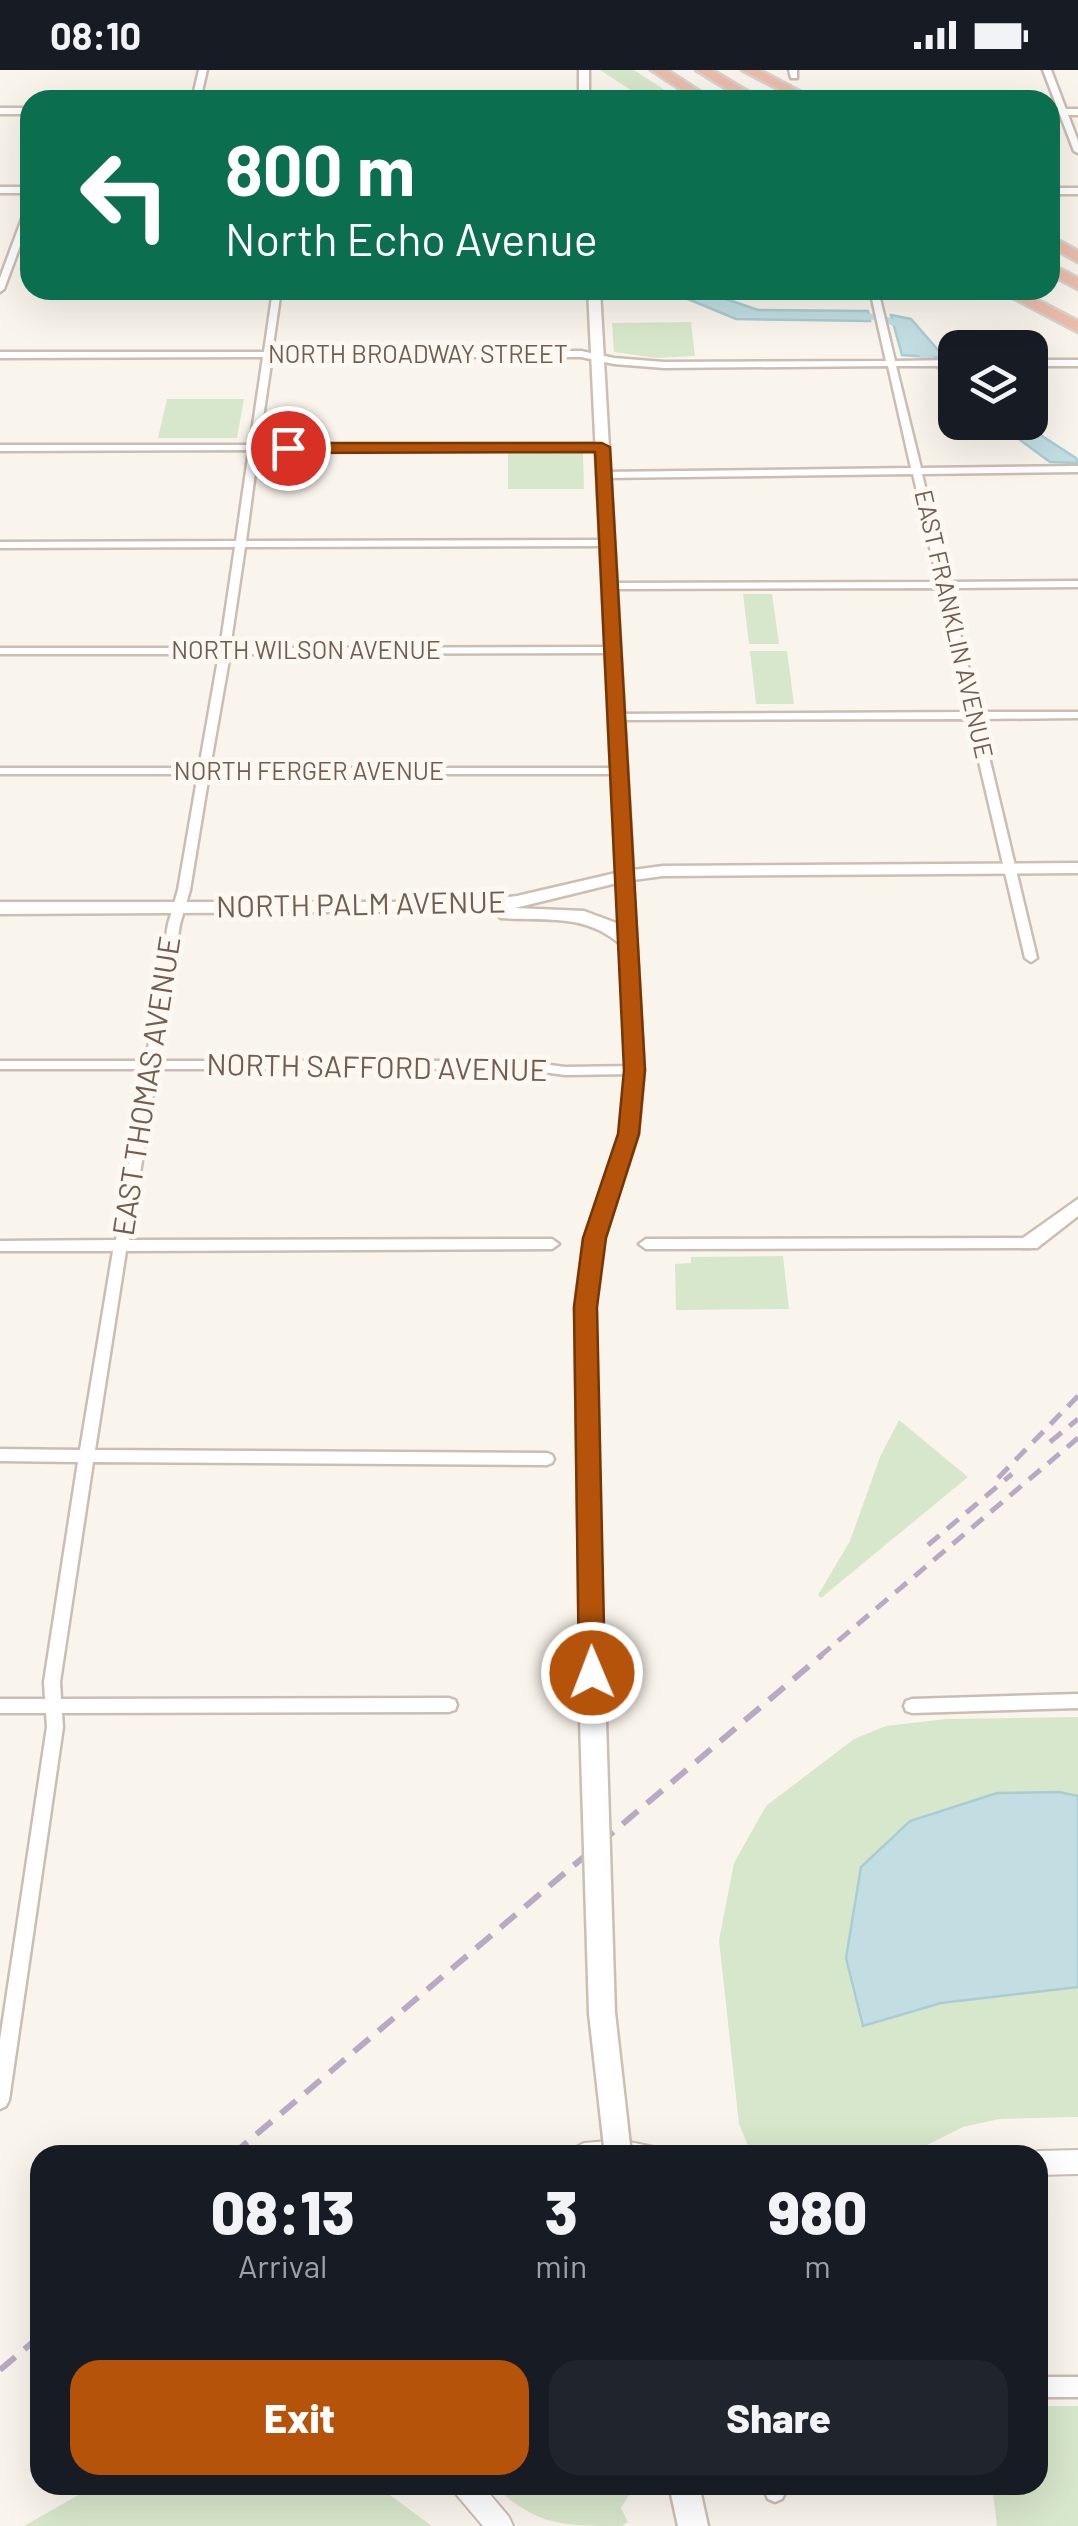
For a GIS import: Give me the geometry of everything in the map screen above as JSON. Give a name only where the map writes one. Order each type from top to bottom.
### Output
[{"type":"highway","points":[[644,70],[680,90]]},
{"type":"highway","points":[[658,70],[684,90]]},
{"type":"highway","points":[[703,70],[737,90]]},
{"type":"highway","points":[[749,70],[789,90]]},
{"type":"highway","points":[[1026,300],[1078,326]]},
{"type":"highway","points":[[1050,300],[1078,316]]},
{"type":"main road","points":[[595,300],[634,1070],[629,1134],[594,1238],[585,1307],[602,1995],[606,2072],[617,2145]]},
{"type":"main road","name":"NORTH PALM AVENUE","points":[[0,908],[468,908],[513,903],[622,876],[708,870],[1078,868]]},
{"type":"main road","points":[[468,908],[594,918],[612,926],[626,940]]},
{"type":"main road","points":[[1030,1243],[1078,1206]]},
{"type":"main road","points":[[686,2495],[693,2526]]},
{"type":"street","points":[[1060,119],[1078,150]]},
{"type":"street","points":[[0,289],[20,235]]},
{"type":"street","name":"EAST THOMAS AVENUE","points":[[0,2100],[6,2008],[56,1727],[52,1682],[86,1456],[224,650],[276,300]]},
{"type":"street","name":"EAST FRANKLIN AVENUE","points":[[876,300],[1031,958]]},
{"type":"street","name":"NORTH BROADWAY STREET","points":[[0,355],[581,354],[664,364],[938,363]]},
{"type":"street","points":[[1048,363],[1078,363]]},
{"type":"street","points":[[0,448],[602,447]]},
{"type":"street","points":[[604,475],[1074,470]]},
{"type":"street","points":[[0,544],[606,543]]},
{"type":"street","points":[[608,586],[1078,584]]},
{"type":"street","name":"NORTH WILSON AVENUE","points":[[0,651],[612,650]]},
{"type":"street","points":[[615,716],[1078,715]]},
{"type":"street","name":"NORTH FERGER AVENUE","points":[[0,771],[618,771]]},
{"type":"street","name":"NORTH SAFFORD AVENUE","points":[[0,1065],[502,1065],[634,1070]]},
{"type":"street","points":[[646,1244],[1030,1243]]},
{"type":"street","points":[[0,1246],[552,1244]]},
{"type":"street","points":[[0,1455],[547,1459]]},
{"type":"street","points":[[912,1706],[1078,1701]]},
{"type":"street","points":[[0,1706],[449,1705]]},
{"type":"street","points":[[1048,2163],[1078,2162]]},
{"type":"street","points":[[1048,2387],[1078,2387]]},
{"type":"street","points":[[474,2495],[500,2526]]},
{"type":"green space","points":[[600,70],[634,70],[665,90],[631,90]]},
{"type":"green space","points":[[691,322],[695,356],[656,358],[614,352],[612,323]]},
{"type":"green space","points":[[167,399],[244,399],[237,438],[158,438]]},
{"type":"green space","points":[[508,453],[583,453],[584,489],[508,489]]},
{"type":"green space","points":[[743,594],[772,594],[779,644],[749,644]]},
{"type":"green space","points":[[750,651],[787,651],[794,704],[756,704]]},
{"type":"green space","points":[[783,1256],[789,1309],[676,1310],[675,1264],[691,1263],[691,1257]]},
{"type":"green space","points":[[899,1420],[968,1477],[821,1598],[818,1595],[850,1541],[880,1457]]},
{"type":"green space","points":[[1078,1717],[1078,2117],[999,2119],[963,2127],[927,2145],[748,2145],[739,2124],[719,1940],[734,1863],[766,1806],[854,1739],[886,1726],[946,1719]]},
{"type":"green space","points":[[1048,2406],[1078,2406],[1078,2526],[997,2526],[993,2495],[1048,2495]]},
{"type":"green space","points":[[78,2495],[390,2495],[432,2526],[24,2526]]},
{"type":"green space","points":[[504,2495],[629,2495],[621,2508],[628,2522],[622,2526],[566,2524],[537,2516]]},
{"type":"water","points":[[690,300],[729,300],[758,310],[868,311],[870,321],[736,319]]},
{"type":"water","points":[[891,315],[911,319],[938,350],[938,358],[902,355]]},
{"type":"water","points":[[1020,440],[1048,440],[1078,463],[1050,462]]},
{"type":"water","points":[[1059,1792],[1078,1796],[1078,1987],[941,2003],[863,2026],[846,1958],[861,1867],[910,1821],[997,1793]]},
{"type":"waterway","points":[[846,316],[878,317],[904,326],[916,348],[938,367]]},
{"type":"railway","points":[[998,1478],[1078,1396]]},
{"type":"railway","points":[[1050,1442],[1078,1419]]},
{"type":"railway","points":[[819,1657],[1078,1438]]},
{"type":"railway","points":[[928,1545],[1012,1474]]},
{"type":"railway","points":[[244,2145],[822,1655]]},
{"type":"railway","points":[[0,2370],[30,2344]]},
{"type":"route","points":[[288,448],[602,447],[634,1070],[629,1134],[594,1238],[585,1307],[592,1673]]}]
